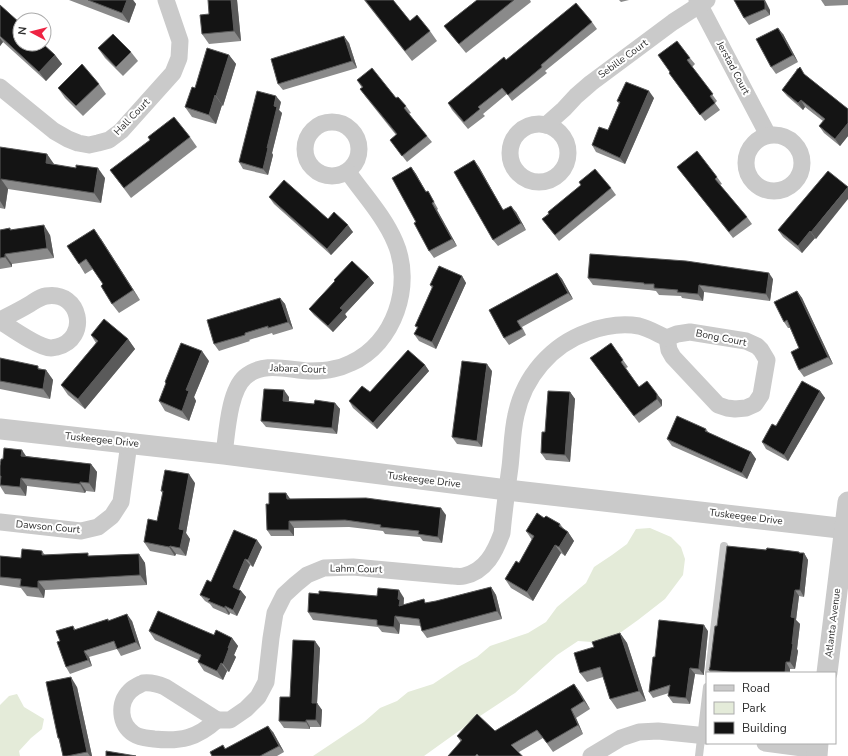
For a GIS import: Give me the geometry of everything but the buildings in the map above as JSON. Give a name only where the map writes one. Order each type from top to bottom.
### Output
[{"type":"street","name":"Hall Court","points":[[0,87],[54,131],[68,139],[89,144],[109,140],[121,131],[173,73],[179,58],[180,41],[166,0]]},
{"type":"street","name":"Sebille Court","points":[[546,125],[591,83],[702,2]]},
{"type":"street","name":"Jerstad Court","points":[[702,2],[768,135]]},
{"type":"street","name":"Jabara Court","points":[[224,454],[233,396],[245,377],[263,368],[311,371],[336,369],[345,366],[364,356],[376,345],[387,333],[394,320],[402,284],[400,257],[396,243],[386,223],[348,172]]},
{"type":"street","points":[[507,490],[516,415],[523,393],[540,364],[565,343],[582,334],[601,327],[618,325],[640,326],[667,338]]},
{"type":"street","name":"Bong Court","points":[[690,332],[746,341],[757,346],[767,360],[761,394],[755,404],[746,408],[735,409],[718,405],[673,356],[669,350],[667,338],[677,334],[690,332]]},
{"type":"street","name":"Tuskeegee Drive","points":[[0,429],[224,454],[507,490],[846,529]]},
{"type":"street","name":"Dawson Court","points":[[0,522],[80,531],[98,527],[112,516],[121,502],[129,443]]},
{"type":"street","name":"Lahm Court","points":[[217,720],[207,730],[186,738],[160,740],[142,738],[135,735],[124,723],[121,712],[125,697],[130,690],[143,683],[150,683],[165,687],[217,720],[230,720],[246,709],[258,697],[266,682],[275,613],[284,595],[296,584],[307,575],[324,568],[338,567],[452,576],[464,576],[476,572],[488,562],[496,550],[502,533],[507,490]]},
{"type":"street","name":"Atlanta Avenue","points":[[827,672],[846,529],[848,502]]},
{"type":"street","points":[[591,756],[621,738],[639,732],[658,731],[704,736]]},
{"type":"street","points":[[772,744],[817,750]]},
{"type":"lane","points":[[709,672],[724,546]]},
{"type":"lane","points":[[699,756],[704,736],[706,703]]},
{"type":"green space","points":[[650,528],[671,537],[681,547],[685,559],[683,575],[665,599],[606,643],[578,641],[557,655],[515,693],[424,756],[313,756],[364,722],[380,708],[397,701],[408,692],[433,684],[460,666],[477,657],[490,646],[528,633],[546,622],[557,607],[586,583],[594,567],[627,544],[636,529]]},
{"type":"green space","points":[[17,694],[24,707],[44,719],[42,729],[19,751],[20,756],[0,756],[0,705],[9,696]]}]
